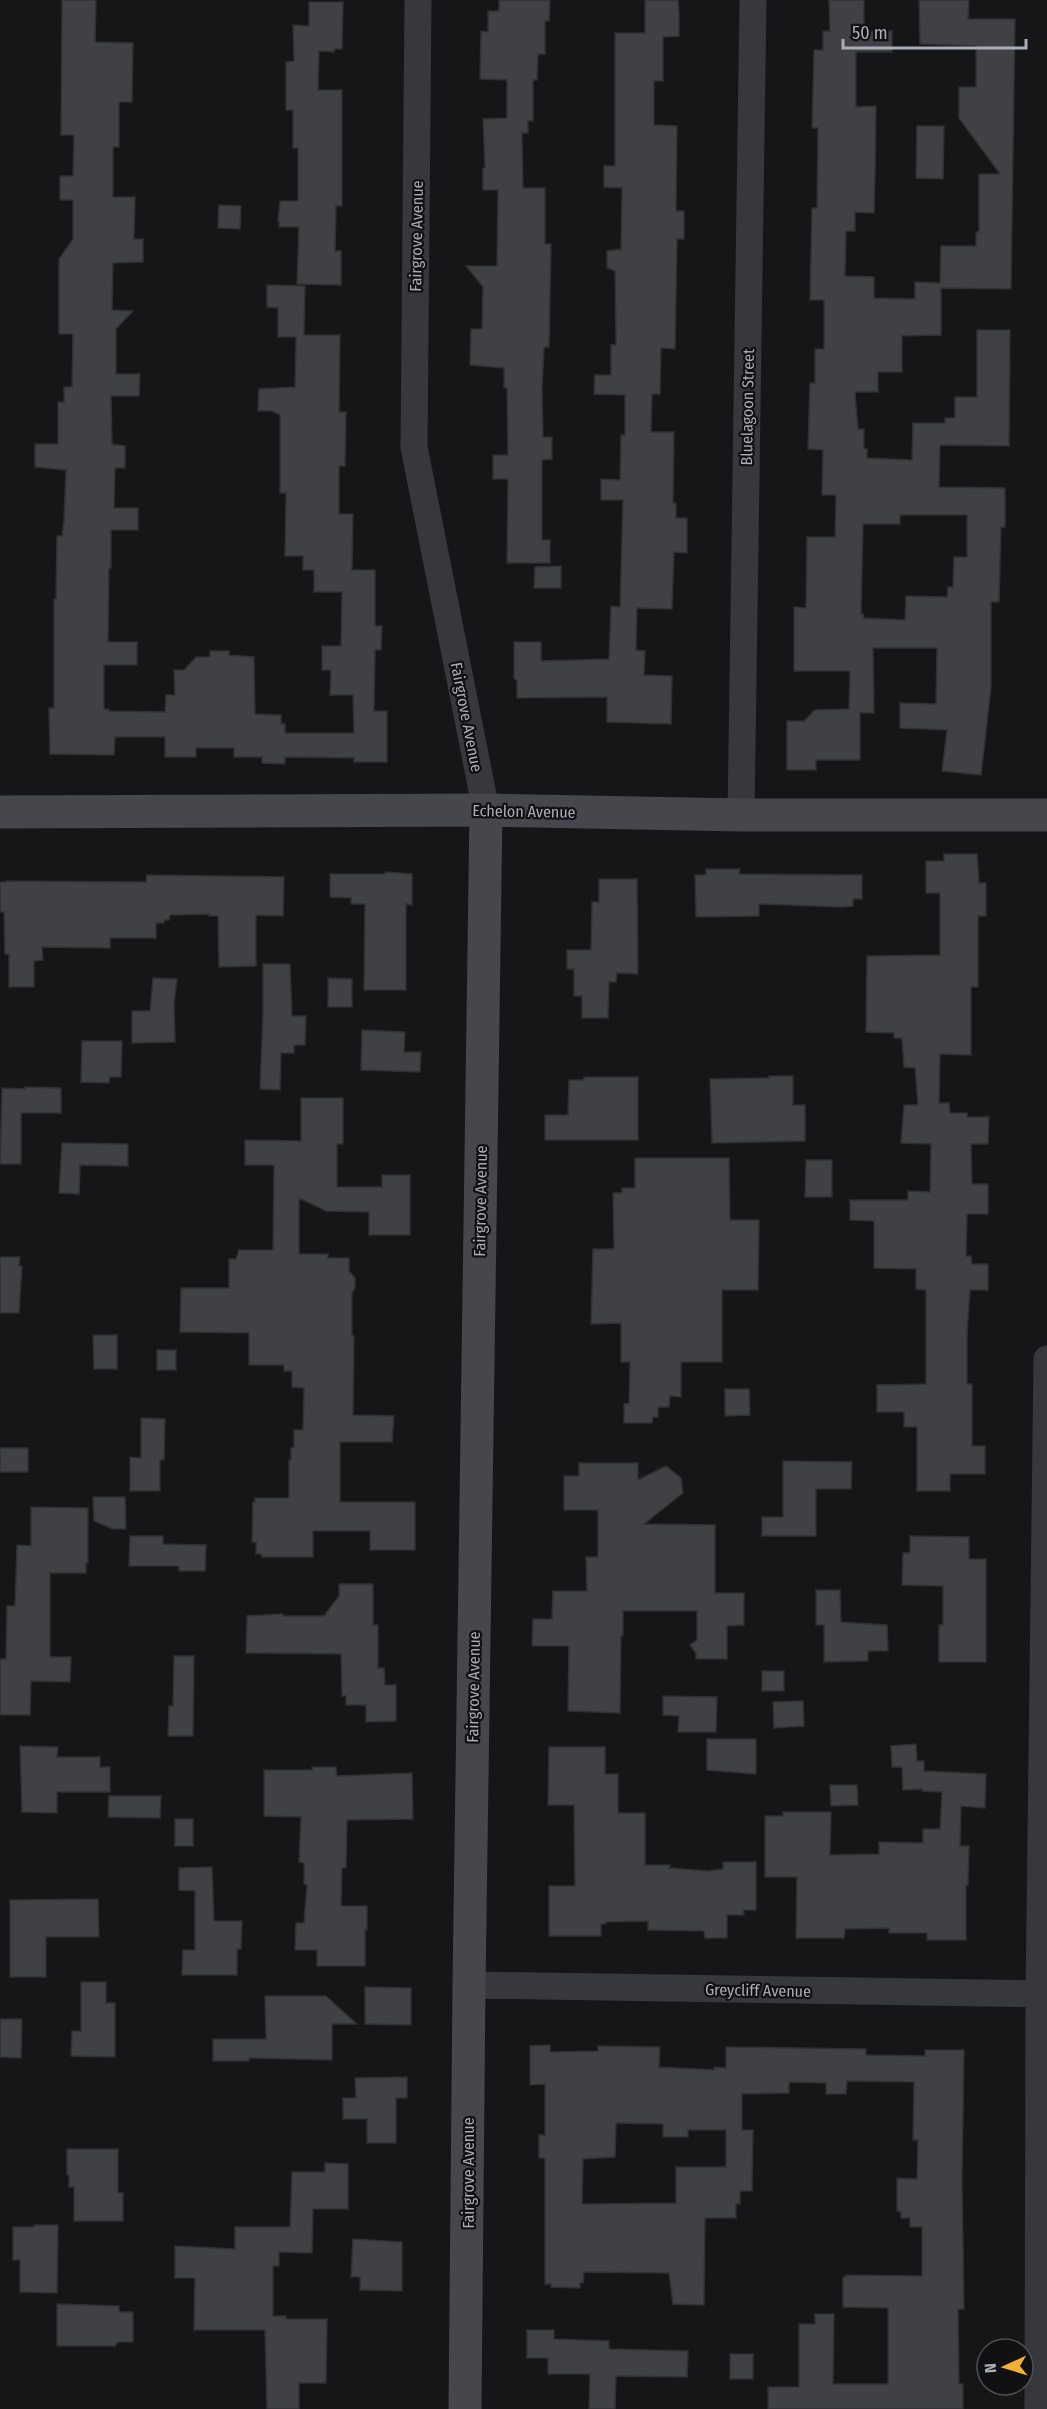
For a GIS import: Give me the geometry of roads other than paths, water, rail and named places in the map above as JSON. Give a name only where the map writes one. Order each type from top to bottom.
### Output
[{"type":"street","name":"Fairgrove Avenue","points":[[418,0],[414,447],[486,810],[465,2409]]},
{"type":"street","name":"Bluelagoon Street","points":[[741,815],[753,0]]},
{"type":"street","name":"Echelon Avenue","points":[[0,812],[486,810],[741,815],[1047,814]]},
{"type":"street","points":[[1038,2409],[1047,1359]]},
{"type":"street","name":"Greycliff Avenue","points":[[469,1985],[1043,1994]]}]
